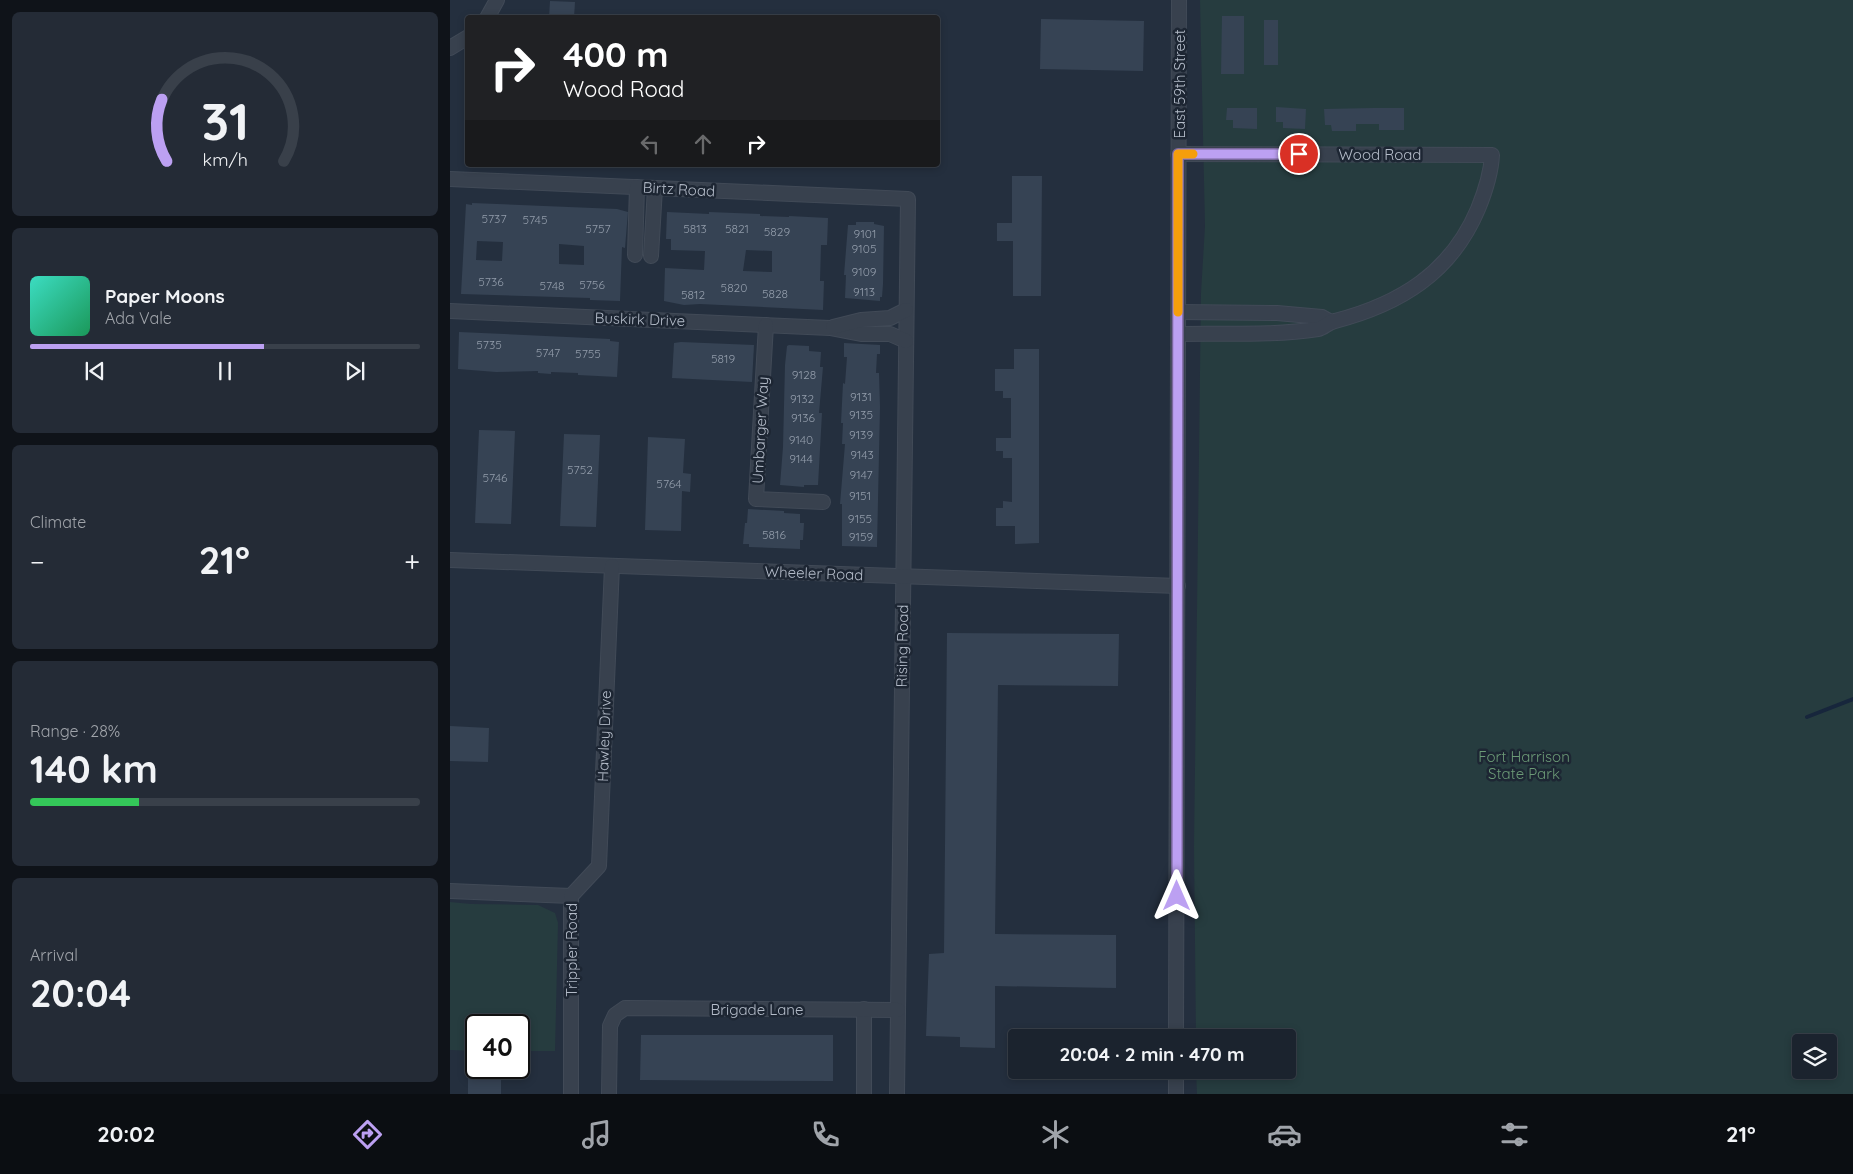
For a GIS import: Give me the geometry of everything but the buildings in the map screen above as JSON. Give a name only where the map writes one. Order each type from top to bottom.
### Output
[{"type":"street","points":[[489,15],[498,0]]},
{"type":"street","name":"East 59th Street","points":[[1176,1029],[1179,0]]},
{"type":"street","points":[[450,48],[465,39]]},
{"type":"street","name":"Wood Road","points":[[1178,154],[1492,155],[1487,184],[1473,221],[1464,239],[1443,264],[1422,282],[1395,299],[1362,313],[1331,322]]},
{"type":"street","name":"Birtz Road","points":[[450,179],[908,199]]},
{"type":"street","points":[[635,255],[638,187]]},
{"type":"street","points":[[651,256],[655,188]]},
{"type":"street","name":"Rising Road","points":[[897,1094],[908,199]]},
{"type":"street","name":"Buskirk Drive","points":[[830,328],[861,320],[890,318],[906,310]]},
{"type":"street","name":"Buskirk Drive","points":[[450,311],[830,328],[861,334],[890,334],[906,340]]},
{"type":"street","points":[[1178,312],[1277,313],[1322,317],[1331,322],[1321,328],[1274,333],[1178,334]]},
{"type":"street","name":"Umbarger Way","points":[[766,325],[756,499],[823,502]]},
{"type":"street","name":"Wheeler Road","points":[[450,560],[1178,586]]},
{"type":"street","name":"Hawley Drive","points":[[571,896],[599,866],[612,566]]},
{"type":"street","name":"Trippler Road","points":[[450,891],[571,896],[571,1094]]},
{"type":"street","name":"Brigade Lane","points":[[609,1094],[610,1026],[612,1018],[618,1012],[629,1007],[898,1010]]},
{"type":"street","points":[[864,1009],[864,1094]]},
{"type":"street","points":[[1176,1079],[1176,1094]]},
{"type":"green space","name":"Fort Harrison State Park","points":[[1200,0],[1853,0],[1853,1094],[1197,1094],[1196,1079],[1296,1079],[1296,1029],[1196,1029],[1194,847],[1201,293],[1205,226]]},
{"type":"green space","points":[[450,902],[538,905],[555,913],[558,923],[555,1051],[530,1051],[530,1014],[465,1014],[465,1051],[450,1050]]},
{"type":"waterway","points":[[1807,717],[1853,699]]},
{"type":"slow traffic","points":[[1178,312],[1178,154],[1193,154]]},
{"type":"route","points":[[1177,896],[1178,154],[1299,154]]}]
